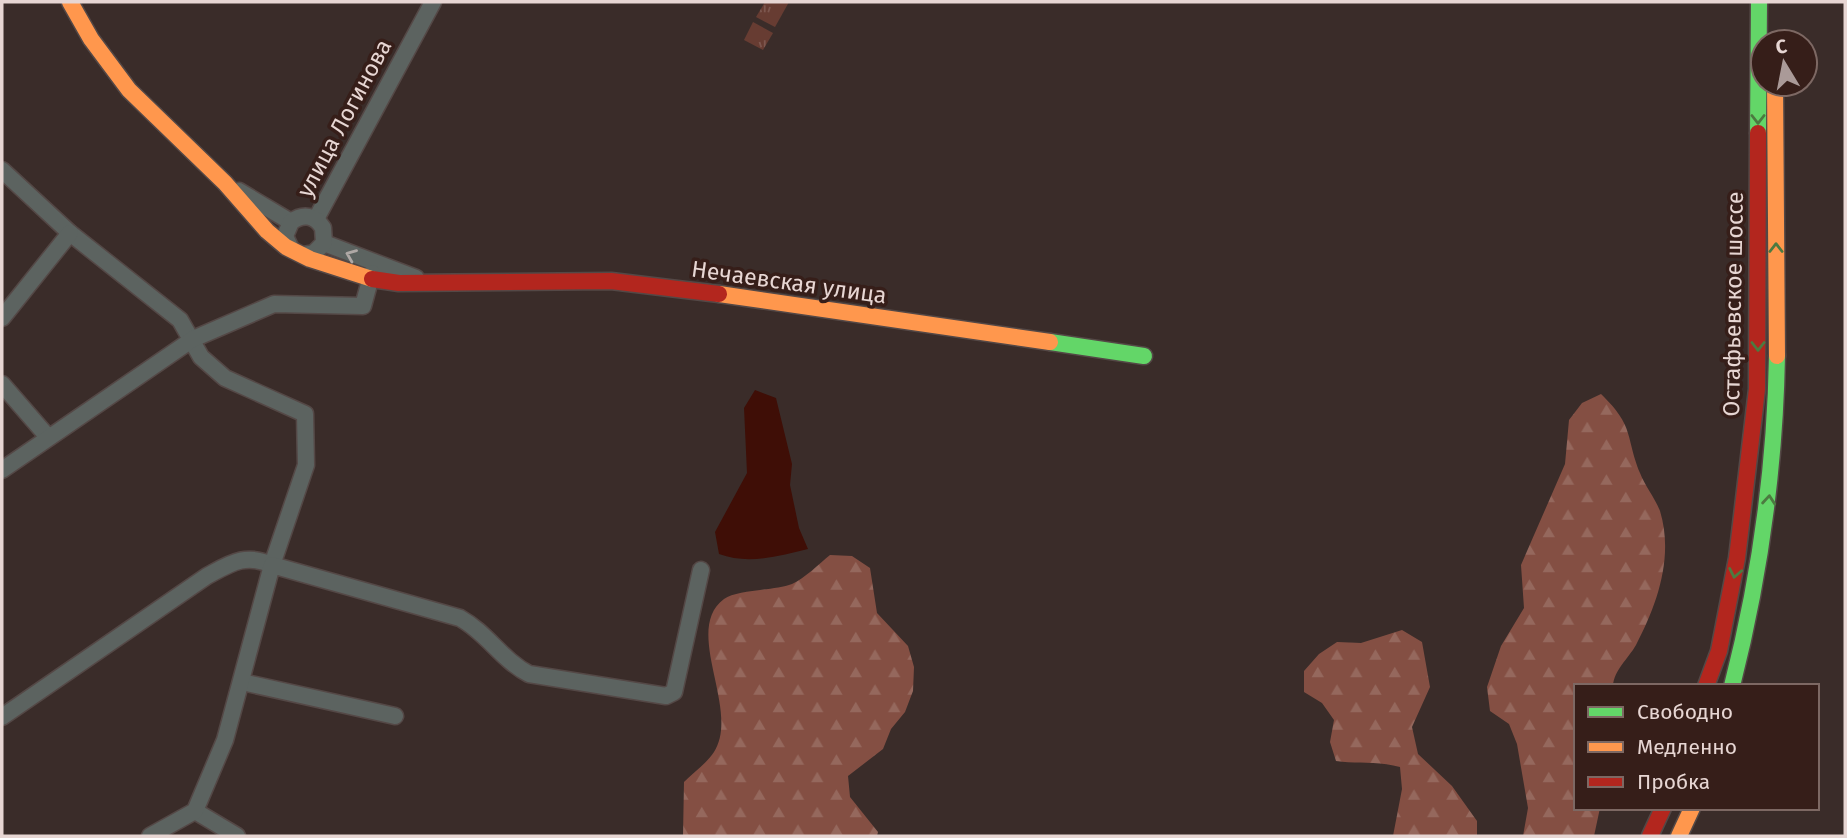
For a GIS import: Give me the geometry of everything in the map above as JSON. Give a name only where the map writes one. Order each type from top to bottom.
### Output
[{"type":"main road","name":"Нечаевская улица","points":[[70,2],[93,46],[128,89],[224,182],[256,221],[297,252],[326,267],[399,284],[426,281],[611,281],[739,296],[1144,356]]},
{"type":"main road","name":"Остафьевское шоссе","points":[[1707,684],[1719,651],[1737,558],[1757,389],[1759,2]]},
{"type":"main road","points":[[1774,2],[1774,28]]},
{"type":"main road","name":"Остафьевское шоссе","points":[[1732,684],[1763,560],[1773,460],[1777,386],[1774,98]]},
{"type":"main road","points":[[1650,836],[1662,810]]},
{"type":"main road","points":[[1679,836],[1691,811]]},
{"type":"street","name":"улица Логинова","points":[[316,219],[433,2]]},
{"type":"street","points":[[2,170],[70,233],[180,320],[193,338],[201,357],[225,378],[305,414],[306,465],[272,565],[225,740],[195,811],[150,836]]},
{"type":"street","points":[[224,182],[290,222]]},
{"type":"street","points":[[304,216],[316,219],[323,228],[324,243],[314,253],[297,252],[285,236],[290,222],[304,216]]},
{"type":"street","points":[[2,318],[70,233]]},
{"type":"street","name":"Нечаевская улица","points":[[324,243],[426,281]]},
{"type":"street","points":[[2,470],[193,338],[274,304],[363,306],[371,277]]},
{"type":"street","points":[[2,384],[48,437]]},
{"type":"street","points":[[2,717],[207,576],[240,558],[258,559],[460,618],[476,628],[512,665],[529,674],[666,696],[674,692],[701,570]]},
{"type":"street","points":[[242,681],[395,716]]},
{"type":"street","points":[[195,811],[237,836]]},
{"type":"green space","points":[[765,2],[789,2],[775,27],[756,17]]},
{"type":"green space","points":[[753,22],[773,33],[763,50],[744,40]]},
{"type":"green space","points":[[1601,394],[1624,423],[1640,473],[1660,511],[1664,528],[1664,563],[1651,614],[1613,684],[1574,684],[1574,810],[1600,810],[1594,836],[1523,836],[1528,808],[1517,744],[1509,724],[1490,711],[1487,687],[1501,646],[1524,608],[1521,565],[1565,464],[1569,420],[1582,403]]},
{"type":"green space","points":[[830,555],[852,556],[870,568],[877,613],[908,646],[914,667],[913,691],[905,712],[891,729],[883,749],[848,776],[850,797],[878,832],[877,836],[683,836],[684,782],[711,756],[720,735],[721,715],[709,650],[709,630],[713,613],[724,599],[730,596],[792,584]]},
{"type":"green space","points":[[1402,630],[1422,642],[1430,687],[1412,727],[1418,754],[1452,786],[1477,821],[1477,836],[1393,836],[1402,789],[1400,767],[1336,761],[1330,742],[1334,720],[1322,703],[1304,692],[1304,671],[1319,654],[1337,642],[1361,643]]},
{"type":"shaded area","points":[[755,390],[776,398],[792,464],[790,485],[799,528],[808,549],[764,558],[741,559],[719,554],[715,532],[747,473],[744,408]]},
{"type":"traffic: fast","points":[[1758,133],[1759,2]]},
{"type":"traffic: fast","points":[[1050,342],[1144,356]]},
{"type":"traffic: fast","points":[[1732,684],[1751,604],[1764,522],[1773,440],[1777,356]]},
{"type":"traffic: slow","points":[[70,2],[91,39],[129,90],[225,183],[267,231],[286,247],[310,259],[372,279]]},
{"type":"traffic: slow","points":[[1775,98],[1777,356]]},
{"type":"traffic: slow","points":[[719,294],[1050,342]]},
{"type":"traffic: slow","points":[[1679,836],[1691,810]]},
{"type":"traffic: jam","points":[[1707,684],[1719,651],[1737,558],[1757,389],[1758,133]]},
{"type":"traffic: jam","points":[[372,279],[399,283],[611,281],[719,294]]},
{"type":"traffic: jam","points":[[1650,836],[1662,810]]}]
